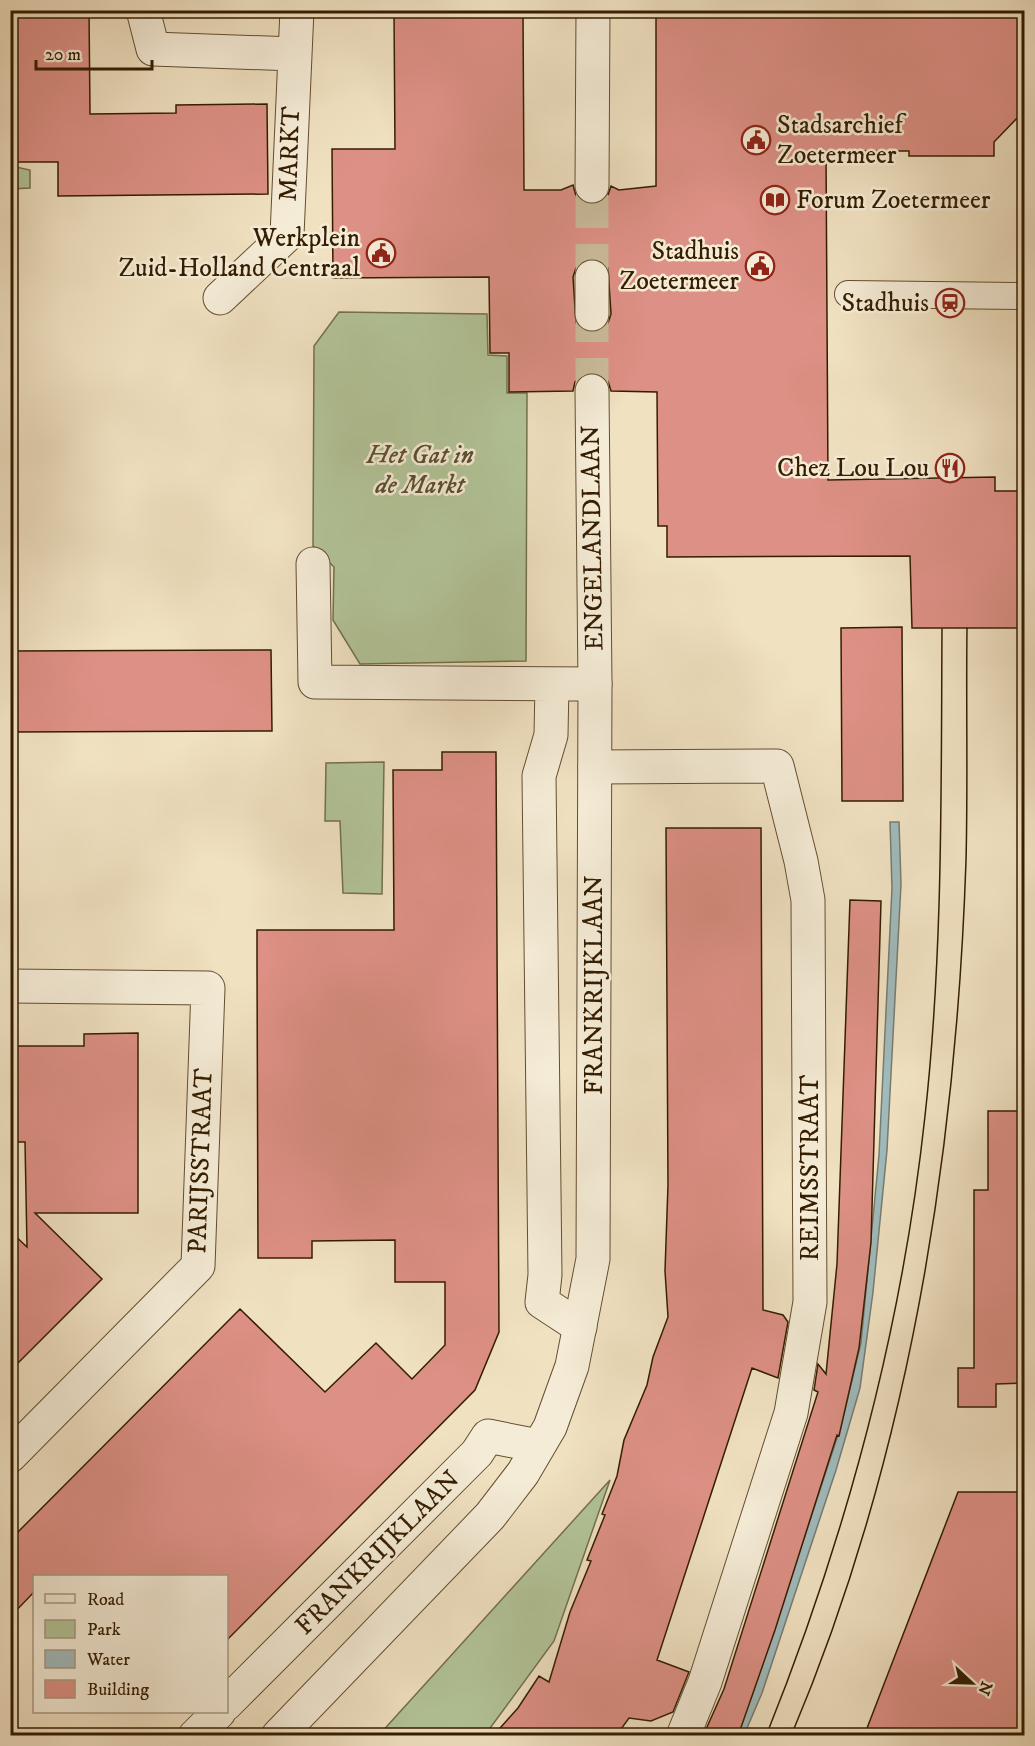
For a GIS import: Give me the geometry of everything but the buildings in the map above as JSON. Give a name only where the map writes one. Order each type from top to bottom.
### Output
[{"type":"street","points":[[143,10],[153,49],[294,54]]},
{"type":"street","name":"MARKT","points":[[220,298],[287,235],[297,10]]},
{"type":"street","points":[[592,186],[593,10]]},
{"type":"street","points":[[592,277],[592,314]]},
{"type":"street","points":[[848,294],[1024,296]]},
{"type":"street","name":"ENGELANDLAAN","points":[[592,391],[595,684]]},
{"type":"street","points":[[313,564],[315,682],[595,684]]},
{"type":"street","name":"FRANKRIJKLAAN","points":[[552,684],[551,735],[539,776],[545,1275],[542,1302],[580,1327]]},
{"type":"street","name":"FRANKRIJKLAAN","points":[[278,1736],[490,1516],[523,1473],[550,1427],[572,1366],[593,1259],[595,684]]},
{"type":"street","name":"REIMSSTRAAT","points":[[595,767],[777,766],[801,861],[808,900],[810,1302],[791,1413],[705,1682],[683,1736]]},
{"type":"street","name":"PARIJSSTRAAT","points":[[10,986],[208,987],[198,1266],[10,1456]]},
{"type":"street","name":"FRANKRIJKLAAN","points":[[228,1702],[477,1453],[488,1436],[538,1446]]},
{"type":"street","points":[[195,1736],[218,1713]]},
{"type":"green space","points":[[11,166],[30,170],[30,188],[11,189]]},
{"type":"green space","name":"Het Gat in de Markt","points":[[339,312],[487,314],[488,355],[507,356],[507,393],[527,393],[526,661],[360,664],[333,620],[334,567],[313,546],[314,346]]},
{"type":"green space","points":[[384,762],[382,894],[343,893],[340,821],[325,821],[326,763]]},
{"type":"green space","points":[[610,1480],[554,1641],[485,1735],[379,1735]]},
{"type":"water","points":[[890,822],[899,822],[901,884],[887,1150],[873,1292],[860,1388],[836,1470],[762,1693],[744,1735],[735,1736],[752,1696],[841,1426],[861,1343],[879,1155],[892,888]]},
{"type":"tunnel","points":[[592,186],[592,277]]},
{"type":"tunnel","points":[[592,314],[592,391]]},
{"type":"tram line","points":[[791,1736],[832,1631],[866,1525],[895,1416],[919,1307],[937,1196],[951,1085],[966,861],[967,628]]},
{"type":"tram line","points":[[766,1736],[821,1585],[867,1431],[902,1275],[915,1196],[931,1055],[938,933],[942,629]]},
{"type":"place","name":"Stadsarchief Zoetermeer","points":[[756,140]]},
{"type":"place","name":"Forum Zoetermeer","points":[[775,200]]},
{"type":"place","name":"Werkplein Zuid-Holland Centraal","points":[[381,253]]},
{"type":"place","name":"Stadhuis Zoetermeer","points":[[760,266]]},
{"type":"place","name":"Stadhuis","points":[[950,303]]},
{"type":"place","name":"Chez Lou Lou","points":[[950,468]]}]
